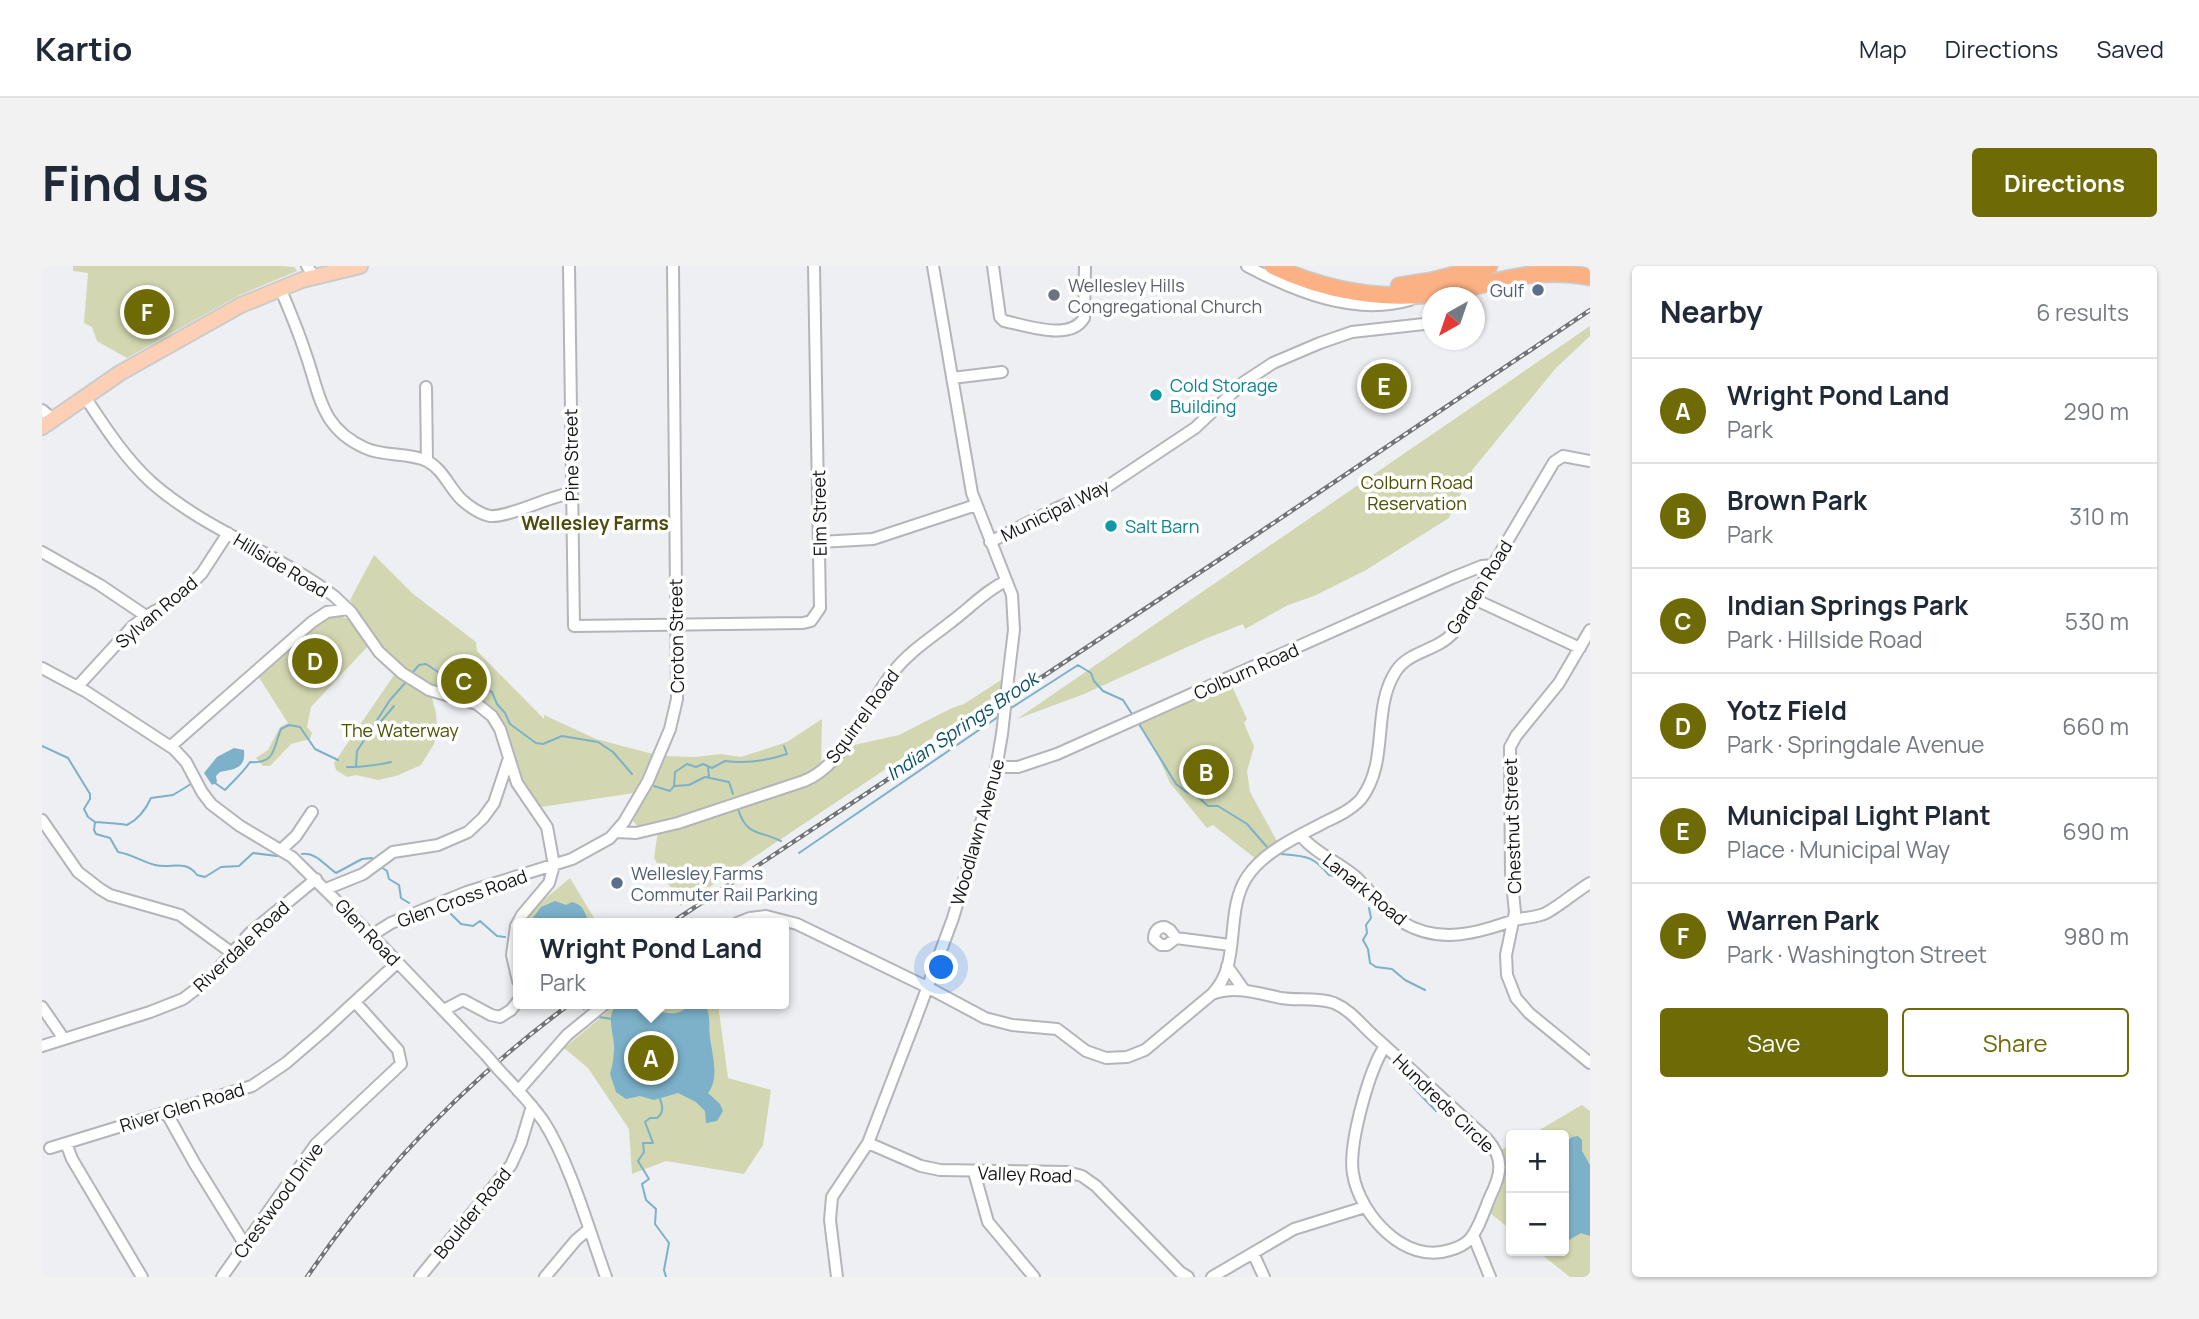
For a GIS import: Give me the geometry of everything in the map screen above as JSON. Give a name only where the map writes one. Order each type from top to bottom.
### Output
[{"type":"highway","points":[[1273,266],[1310,281],[1352,292],[1398,296],[1422,295]]},
{"type":"highway","points":[[1298,266],[1337,279],[1374,285],[1438,287]]},
{"type":"highway","points":[[1452,287],[1491,271],[1590,277]]},
{"type":"main road","points":[[46,419],[85,397],[124,370],[217,318],[310,271],[350,267]]},
{"type":"street","name":"Pine Street","points":[[569,266],[574,626],[677,626]]},
{"type":"street","name":"Croton Street","points":[[554,865],[591,850],[617,832],[643,791],[673,723],[677,699],[677,626],[673,266]]},
{"type":"street","name":"Elm Street","points":[[677,626],[803,623],[811,621],[820,608],[814,266]]},
{"type":"street","name":"Woodlawn Avenue","points":[[837,1277],[830,1224],[831,1199],[868,1143],[953,918],[997,767],[1009,671],[1014,611],[1006,580],[976,505],[968,472],[933,266]]},
{"type":"street","points":[[993,266],[1000,317],[1004,321],[1067,331],[1080,324],[1084,318],[1085,266]]},
{"type":"street","points":[[1247,266],[1313,295],[1368,306],[1396,304],[1422,297]]},
{"type":"street","points":[[280,288],[305,352],[319,400],[333,424],[348,438],[370,450],[426,461],[437,468],[464,501],[488,515],[500,515],[572,493]]},
{"type":"street","points":[[1368,306],[1368,329]]},
{"type":"street","name":"Municipal Way","points":[[990,542],[1108,486],[1195,428],[1244,382],[1266,367],[1327,340],[1368,329],[1422,324]]},
{"type":"street","points":[[952,378],[1002,372]]},
{"type":"street","points":[[426,387],[426,461]]},
{"type":"street","name":"Hillside Road","points":[[85,397],[124,453],[149,480],[183,506],[334,596],[348,609],[379,652],[407,677],[429,690],[470,701],[486,710],[500,729],[517,783],[547,827],[554,865]]},
{"type":"street","name":"Garden Road","points":[[1212,994],[1222,981],[1227,966],[1237,903],[1245,880],[1265,858],[1347,811],[1362,797],[1376,768],[1388,689],[1395,672],[1406,660],[1447,639],[1456,630],[1554,462],[1563,456],[1590,461]]},
{"type":"street","points":[[820,542],[873,539],[976,505]]},
{"type":"street","name":"Sylvan Road","points":[[78,686],[128,630],[178,598],[202,573],[228,533]]},
{"type":"street","points":[[42,552],[146,616]]},
{"type":"street","name":"Colburn Road","points":[[997,767],[1015,768],[1057,754],[1452,578],[1494,565]]},
{"type":"street","name":"Squirrel Road","points":[[617,832],[636,833],[668,825],[815,776],[834,758],[862,721],[884,684],[906,657],[989,590],[1006,580]]},
{"type":"street","points":[[171,746],[324,613],[334,596]]},
{"type":"street","points":[[1474,599],[1580,648]]},
{"type":"street","points":[[324,613],[348,609]]},
{"type":"street","name":"Chestnut Street","points":[[1590,629],[1556,688],[1510,747],[1514,920],[1544,914],[1590,883]]},
{"type":"street","name":"Glen Road","points":[[42,668],[78,686],[171,746],[183,759],[204,796],[216,809],[292,857],[327,889],[486,1055],[531,1106],[551,1135],[606,1277]]},
{"type":"street","points":[[327,889],[363,874],[393,852],[438,845],[462,835],[483,818],[494,803],[508,758]]},
{"type":"street","points":[[500,788],[517,783]]},
{"type":"street","points":[[282,849],[296,836],[312,813]]},
{"type":"street","points":[[42,820],[78,872],[100,889],[110,895],[180,915],[232,953]]},
{"type":"street","points":[[292,857],[296,836]]},
{"type":"street","name":"Lanark Road","points":[[1301,836],[1308,844],[1354,876],[1393,916],[1415,928],[1435,934],[1457,936],[1481,932],[1514,920]]},
{"type":"street","points":[[520,918],[549,883],[554,865]]},
{"type":"street","name":"Glen Cross Road","points":[[372,935],[391,923],[460,895],[554,865]]},
{"type":"street","name":"Riverdale Road","points":[[42,1046],[183,999],[207,981],[260,924],[316,879]]},
{"type":"street","points":[[755,918],[773,918]]},
{"type":"street","points":[[1514,920],[1506,963],[1514,993],[1535,1020],[1590,1063]]},
{"type":"street","points":[[789,921],[927,986],[989,1019],[1016,1026],[1059,1029],[1086,1051],[1112,1058],[1130,1056],[1147,1049],[1212,994],[1226,990],[1244,990],[1289,999],[1318,999],[1335,1004],[1352,1014],[1385,1046]]},
{"type":"street","points":[[1176,938],[1230,945]]},
{"type":"street","name":"River Glen Road","points":[[50,1149],[252,1086],[286,1063],[398,962]]},
{"type":"street","points":[[1227,966],[1244,990]]},
{"type":"street","points":[[444,1010],[463,1000],[500,1017],[513,1007]]},
{"type":"street","name":"Crestwood Drive","points":[[222,1277],[316,1144],[401,1064],[398,1050],[355,1002]]},
{"type":"street","points":[[42,1007],[64,1039]]},
{"type":"street","points":[[518,1091],[563,1038],[599,1009]]},
{"type":"street","name":"Hundreds Circle","points":[[1385,1046],[1487,1139],[1499,1156],[1499,1177],[1472,1235],[1464,1244],[1444,1252],[1419,1251],[1406,1246],[1365,1207],[1354,1180],[1352,1152],[1374,1067],[1385,1046]]},
{"type":"street","name":"Boulder Road","points":[[420,1277],[510,1165],[524,1137],[531,1106]]},
{"type":"street","points":[[166,1112],[245,1245]]},
{"type":"street","points":[[66,1143],[72,1159],[142,1277]]},
{"type":"street","name":"Valley Road","points":[[868,1143],[930,1169],[975,1172],[1067,1171],[1082,1176],[1096,1186],[1184,1275]]},
{"type":"street","points":[[975,1172],[982,1204],[990,1224],[1034,1277]]},
{"type":"street","points":[[1212,1277],[1294,1229],[1365,1207]]},
{"type":"street","points":[[545,1277],[576,1240],[589,1229]]},
{"type":"street","points":[[1472,1235],[1481,1250],[1490,1277]]},
{"type":"street","points":[[1253,1253],[1264,1277]]},
{"type":"green space","points":[[73,266],[283,266],[294,267],[297,271],[240,295],[127,358],[97,341],[92,327],[84,323],[88,273],[73,271]]},
{"type":"green space","name":"Colburn Road Reservation","points":[[1590,326],[1590,336],[1556,368],[1473,469],[1449,518],[1366,570],[1314,596],[1288,605],[1245,629],[1243,624],[1205,639],[1084,694],[1017,719]]},
{"type":"green space","points":[[374,555],[412,593],[476,642],[477,651],[544,719],[544,715],[596,739],[653,754],[634,793],[541,807],[523,781],[507,730],[495,712],[474,696],[430,685],[401,667],[381,647],[350,600]]},
{"type":"green space","points":[[336,615],[349,619],[368,646],[311,707],[307,727],[312,733],[310,739],[291,744],[270,766],[263,766],[256,758],[268,750],[280,727],[288,723],[258,676],[325,618]]},
{"type":"green space","name":"The Waterway","points":[[394,675],[432,698],[437,730],[434,744],[421,765],[396,776],[378,780],[356,775],[347,777],[336,770],[334,763]]},
{"type":"green space","points":[[1001,680],[1001,692],[681,906],[654,858],[658,831],[821,776],[854,745],[899,735],[964,704]]},
{"type":"green space","points":[[1231,684],[1247,719],[1244,723],[1254,747],[1247,771],[1250,792],[1278,843],[1256,859],[1213,825],[1207,828],[1170,783],[1154,746],[1139,724]]},
{"type":"green space","points":[[822,719],[821,767],[805,775],[674,819],[639,828],[633,821],[665,756],[721,754],[741,757],[787,742]]},
{"type":"green space","points":[[570,878],[594,918],[526,918],[535,907]]},
{"type":"green space","points":[[611,1009],[719,1009],[728,1078],[771,1090],[763,1145],[744,1174],[666,1161],[632,1174],[629,1129],[588,1068],[564,1048]]},
{"type":"green space","points":[[1582,1105],[1590,1111],[1590,1277],[1570,1277],[1543,1256],[1569,1256],[1569,1130],[1540,1130]]},
{"type":"green space","points":[[1506,1147],[1506,1226],[1490,1213],[1501,1190],[1504,1175],[1501,1150]]},
{"type":"water","points":[[234,748],[244,750],[241,765],[220,772],[216,776],[217,782],[212,785],[204,773],[217,757]]},
{"type":"water","points":[[555,901],[566,905],[572,902],[584,910],[588,918],[533,918],[541,907]]},
{"type":"water","points":[[614,1009],[654,1009],[673,1013],[684,1009],[706,1009],[714,1066],[714,1080],[708,1093],[720,1104],[723,1111],[717,1121],[706,1123],[705,1111],[696,1102],[678,1093],[654,1100],[640,1096],[626,1099],[616,1092],[610,1074],[614,1050],[612,1012]]},
{"type":"water","points":[[1578,1136],[1582,1140],[1582,1151],[1590,1165],[1590,1236],[1581,1233],[1569,1240],[1569,1140]]},
{"type":"waterway","name":"Indian Springs Brook","points":[[413,672],[419,665],[426,664],[455,683],[472,684],[492,692],[510,724],[536,743],[543,744],[562,736],[598,742],[613,752],[632,774]]},
{"type":"waterway","name":"Indian Springs Brook","points":[[1008,710],[1078,665],[1091,673],[1103,691],[1123,700],[1132,714]]},
{"type":"waterway","name":"Indian Springs Brook","points":[[347,767],[356,767],[357,751],[390,700],[406,682]]},
{"type":"waterway","points":[[372,732],[394,706]]},
{"type":"waterway","name":"Indian Springs Brook","points":[[799,853],[998,717]]},
{"type":"waterway","name":"Indian Springs Brook","points":[[1139,724],[1176,784],[1208,806],[1218,806],[1247,824],[1267,847]]},
{"type":"waterway","name":"Indian Springs Brook","points":[[215,783],[225,790],[250,762],[269,757],[281,729],[289,725],[300,727],[315,749],[338,760]]},
{"type":"waterway","points":[[42,746],[68,758],[90,794],[84,809],[88,817],[95,822],[96,834],[110,838],[118,852],[155,865],[188,867],[197,875],[205,877],[221,867],[239,866],[253,853],[277,856]]},
{"type":"waterway","points":[[674,786],[675,772],[687,764],[696,767],[703,764],[712,768],[725,761],[764,760],[787,754],[784,746]]},
{"type":"waterway","points":[[356,767],[391,762]]},
{"type":"waterway","points":[[708,766],[709,778]]},
{"type":"waterway","name":"Indian Springs Brook","points":[[654,786],[670,791],[674,786],[689,785],[705,777],[729,782],[733,794]]},
{"type":"waterway","name":"Indian Springs Brook","points":[[95,822],[127,825],[142,813],[151,798],[173,795],[191,784]]},
{"type":"waterway","name":"Indian Springs Brook","points":[[738,809],[750,829],[781,841]]},
{"type":"waterway","points":[[302,854],[316,857],[336,873],[362,859],[372,858]]},
{"type":"waterway","name":"Indian Springs Brook","points":[[1281,854],[1313,860],[1329,875],[1346,881],[1360,894]]},
{"type":"waterway","points":[[381,867],[387,871],[389,879],[399,885],[401,898],[409,903]]},
{"type":"waterway","name":"Indian Springs Brook","points":[[1369,908],[1371,918],[1366,925],[1367,933],[1363,940],[1368,949],[1370,963],[1376,967],[1392,969],[1405,980],[1425,990]]},
{"type":"waterway","points":[[451,914],[461,924],[473,926],[480,921],[497,936],[505,937]]},
{"type":"waterway","points":[[599,1017],[612,1019]]},
{"type":"waterway","name":"Indian Springs Brook","points":[[1402,1072],[1436,1111]]},
{"type":"waterway","points":[[660,1099],[661,1114],[645,1122],[653,1143],[643,1143],[644,1152],[638,1161],[649,1179],[642,1184],[646,1200],[656,1209],[655,1224],[669,1243],[664,1270],[666,1277]]},
{"type":"waterway","name":"Indian Springs Brook","points":[[1469,1138],[1485,1153],[1492,1155]]},
{"type":"railway","points":[[679,918],[1590,310]]},
{"type":"railway","points":[[307,1277],[364,1200],[427,1129],[496,1064],[563,1009]]},
{"type":"place","name":"Gulf","points":[[1538,290]]},
{"type":"place","name":"Wellesley Hills Congregational Church","points":[[1054,295]]},
{"type":"place","name":"Warren Park","points":[[147,312]]},
{"type":"place","name":"Municipal Light Plant","points":[[1384,386]]},
{"type":"place","name":"Cold Storage Building","points":[[1156,395]]},
{"type":"place","name":"Salt Barn","points":[[1111,526]]},
{"type":"place","name":"Yotz Field","points":[[315,661]]},
{"type":"place","name":"Indian Springs Park","points":[[464,681]]},
{"type":"place","name":"Brown Park","points":[[1206,772]]},
{"type":"place","name":"Wellesley Farms Commuter Rail Parking","points":[[617,883]]},
{"type":"place","name":"Wright Pond Land","points":[[651,1058]]},
{"type":"district","name":"Wellesley Farms","points":[[595,523]]}]
